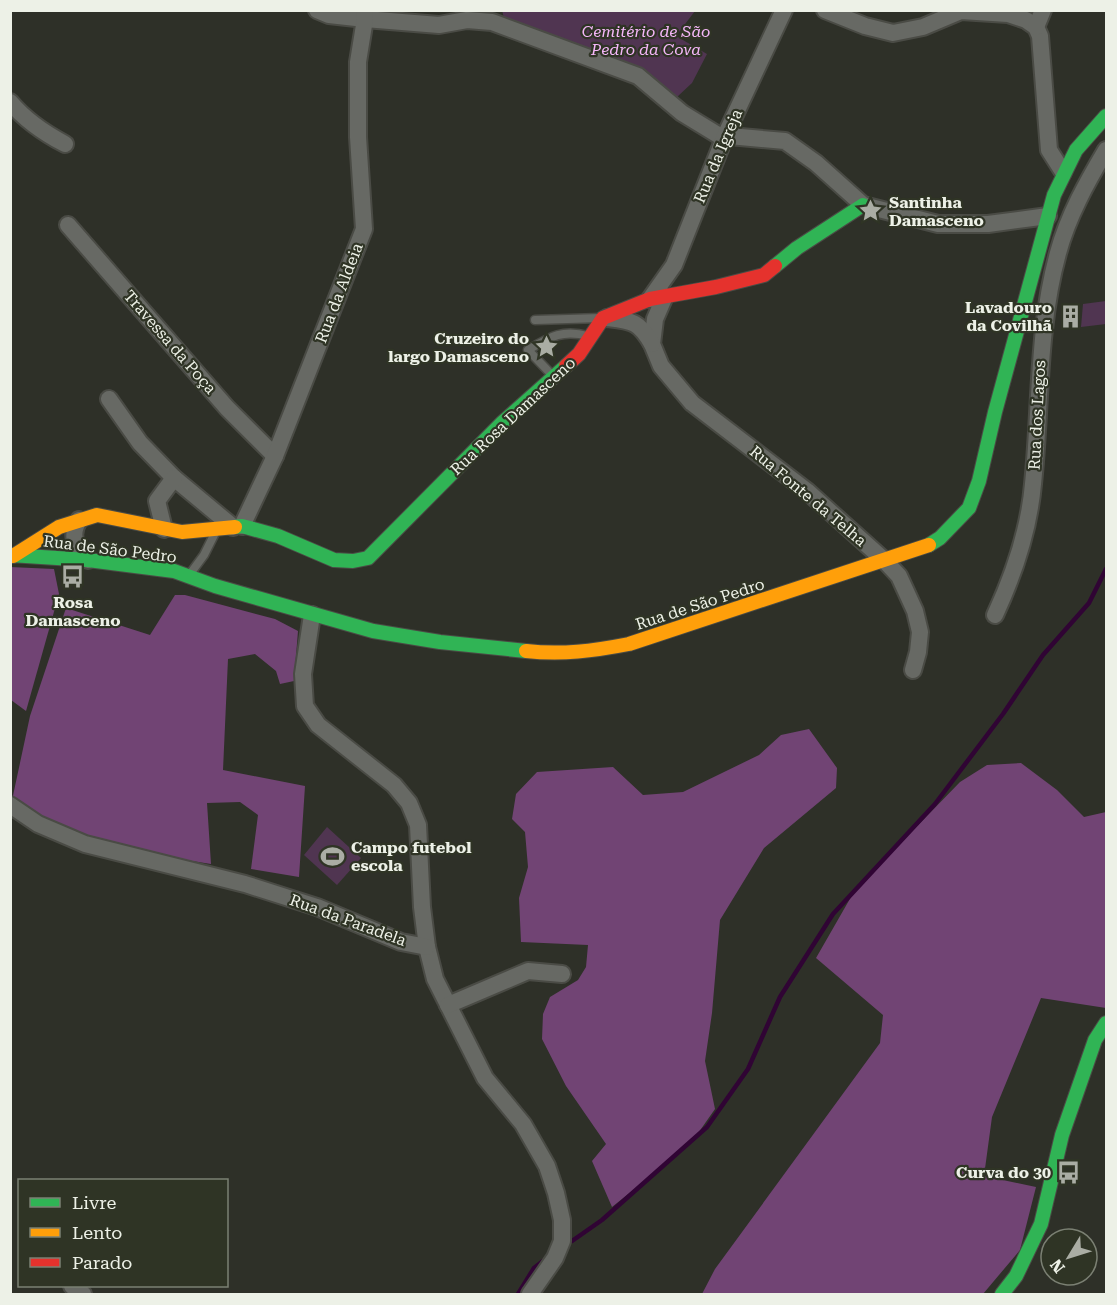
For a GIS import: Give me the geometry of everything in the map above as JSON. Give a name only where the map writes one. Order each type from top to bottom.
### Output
[{"type":"main road","name":"Rua de São Pedro","points":[[12,555],[88,560],[174,572],[312,615],[373,631],[440,642],[547,653],[590,652],[629,644],[924,548],[940,538],[969,508],[979,481],[995,412],[1054,195],[1063,172],[1076,150],[1107,116]]},
{"type":"main road","points":[[603,318],[658,298],[764,275],[797,248],[863,205]]},
{"type":"main road","name":"Rua Rosa Damasceno","points":[[12,555],[59,526],[97,514],[182,532],[231,527],[278,536],[334,560],[352,561],[368,558],[503,422],[579,354],[603,318]]},
{"type":"main road","points":[[1002,1294],[1016,1276],[1041,1224],[1062,1135],[1095,1040],[1107,1023]]},
{"type":"street","points":[[317,10],[330,15],[364,15],[438,25],[474,15],[638,76],[682,113],[718,135],[785,141],[816,163],[863,205],[938,224],[988,224],[1048,216]]},
{"type":"street","name":"Rua da Igreja","points":[[658,298],[674,265],[725,136],[784,10]]},
{"type":"street","points":[[825,10],[865,26],[893,33],[923,27],[962,11],[1008,14],[1026,20],[1036,27],[1040,36],[1049,150],[1063,172]]},
{"type":"street","points":[[1036,27],[1043,10]]},
{"type":"street","name":"Rua da Aldeia","points":[[231,527],[275,456],[364,229],[358,137],[358,62],[364,15]]},
{"type":"street","points":[[10,102],[40,131],[65,144]]},
{"type":"street","points":[[1092,131],[1107,141]]},
{"type":"street","name":"Rua dos Lagos","points":[[995,615],[1019,554],[1033,486],[1041,352],[1058,252],[1083,189],[1107,150]]},
{"type":"street","name":"Travessa da Poça","points":[[68,225],[227,408],[275,456]]},
{"type":"street","points":[[652,344],[658,298]]},
{"type":"street","name":"Rua Fonte da Telha","points":[[603,318],[632,321],[644,330],[661,366],[692,403],[807,491],[899,576],[915,611],[920,632],[913,670]]},
{"type":"street","points":[[110,399],[140,443],[174,478],[231,527]]},
{"type":"street","points":[[164,529],[158,501],[174,478]]},
{"type":"street","points":[[79,520],[73,534],[78,549],[88,560]]},
{"type":"street","name":"Rua da Paradela","points":[[10,805],[38,824],[85,844],[245,884],[317,907],[402,942],[427,947],[418,825],[409,803],[394,785],[318,725],[305,706],[303,674],[312,615]]},
{"type":"street","points":[[427,947],[435,980],[485,1078],[523,1124],[547,1166],[556,1193],[562,1220],[562,1241],[555,1258],[530,1294]]},
{"type":"street","points":[[448,1005],[528,971],[562,974]]},
{"type":"lane","points":[[535,320],[603,318]]},
{"type":"lane","points":[[554,377],[528,350],[547,339],[571,332],[590,337]]},
{"type":"lane","points":[[188,576],[204,555],[231,527]]},
{"type":"green space","name":"Cemitério de São Pedro da Cova","points":[[502,10],[695,11],[676,36],[707,54],[692,83],[677,97],[649,74],[504,18]]},
{"type":"green space","points":[[1106,301],[1106,324],[1081,327],[1083,304]]},
{"type":"green space","name":"Campo futebol escola","points":[[327,827],[361,858],[337,885],[304,855]]},
{"type":"shaded area","points":[[10,567],[54,569],[59,594],[26,711],[11,700]]},
{"type":"shaded area","points":[[175,595],[185,595],[275,619],[298,631],[294,681],[280,684],[276,671],[255,654],[228,659],[223,770],[305,786],[299,877],[251,869],[258,815],[240,802],[207,803],[211,864],[85,844],[11,805],[30,716],[66,608],[150,635]]},
{"type":"shaded area","points":[[809,729],[837,768],[836,788],[764,848],[720,920],[712,1013],[705,1061],[715,1109],[694,1139],[612,1207],[592,1161],[606,1144],[566,1086],[542,1039],[543,1014],[550,997],[578,980],[586,967],[588,945],[521,942],[519,898],[528,867],[525,832],[512,819],[516,794],[537,772],[613,767],[643,795],[683,792],[759,755],[781,735]]},
{"type":"shaded area","points":[[1021,763],[1057,790],[1084,817],[1106,812],[1106,1008],[1041,998],[992,1117],[984,1176],[1036,1187],[1020,1250],[983,1294],[702,1294],[715,1269],[880,1043],[883,1015],[816,958],[855,890],[960,782],[987,765]]},
{"type":"waterway","points":[[572,1241],[602,1220],[707,1127],[748,1069],[780,997],[833,914],[935,804],[1003,714],[1043,655],[1089,603],[1106,569]]},
{"type":"waterway","points":[[518,1294],[534,1268],[543,1261]]},
{"type":"traffic: fast","points":[[929,545],[940,538],[969,508],[979,481],[995,412],[1054,195],[1076,150],[1106,116]]},
{"type":"traffic: fast","points":[[775,266],[797,248],[863,205]]},
{"type":"traffic: fast","points":[[235,527],[242,526],[278,536],[334,560],[353,561],[368,558],[503,422],[566,366]]},
{"type":"traffic: fast","points":[[10,555],[88,560],[174,571],[215,586],[373,631],[440,642],[526,651]]},
{"type":"traffic: fast","points":[[1002,1294],[1016,1276],[1041,1224],[1062,1135],[1095,1040],[1106,1023]]},
{"type":"traffic: slow","points":[[13,556],[59,527],[97,515],[182,532],[235,527]]},
{"type":"traffic: slow","points":[[526,651],[578,652],[629,644],[929,545]]},
{"type":"traffic: jam","points":[[566,366],[579,354],[603,318],[650,299],[716,287],[764,275],[775,266]]},
{"type":"place","name":"Santinha Damasceno","points":[[871,211]]},
{"type":"place","name":"Lavadouro da Covilhã","points":[[1070,316]]},
{"type":"place","name":"Cruzeiro do largo Damasceno","points":[[547,347]]},
{"type":"place","name":"Rosa Damasceno","points":[[73,577]]},
{"type":"place","name":"Campo futebol escola","points":[[333,856]]},
{"type":"place","name":"Curva do 30","points":[[1069,1172]]}]
